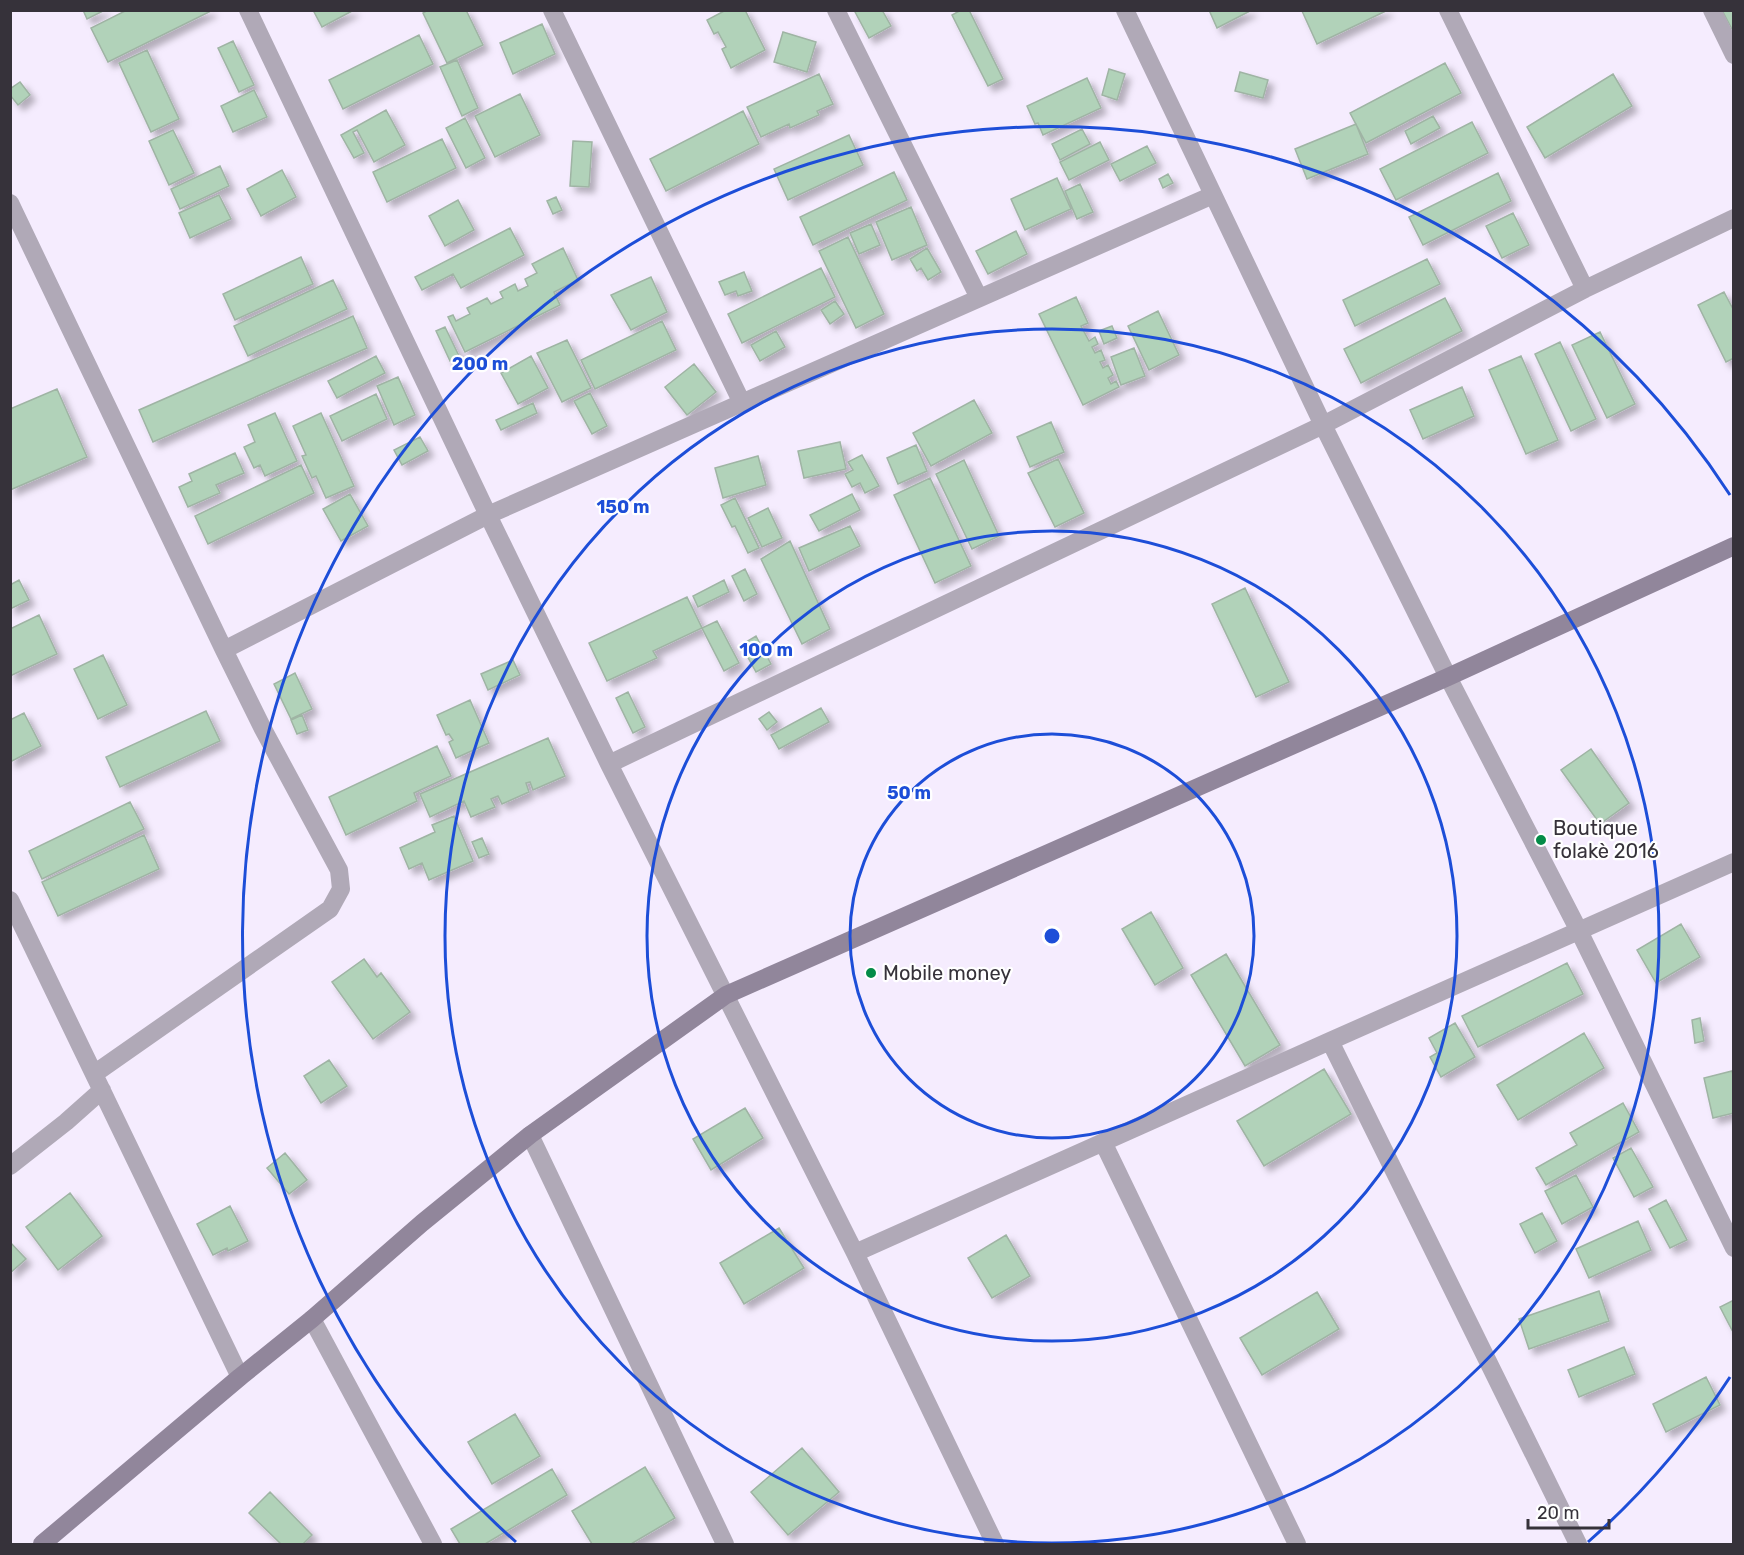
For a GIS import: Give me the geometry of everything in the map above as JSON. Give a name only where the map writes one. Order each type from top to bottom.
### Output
[{"type":"street","points":[[248,10],[488,516],[609,764],[855,1253],[995,1545]]},
{"type":"street","points":[[552,10],[742,403]]},
{"type":"street","points":[[836,10],[979,298]]},
{"type":"street","points":[[1125,10],[1323,425],[1448,677],[1579,931],[1734,1248]]},
{"type":"street","points":[[1448,10],[1585,289]]},
{"type":"street","points":[[1712,10],[1734,55]]},
{"type":"street","points":[[224,650],[488,516],[1214,195]]},
{"type":"street","points":[[10,202],[224,650],[263,729],[339,870],[341,889],[330,909],[98,1082],[66,1122],[10,1166]]},
{"type":"street","points":[[609,764],[1323,425],[1585,289],[1734,218]]},
{"type":"street","points":[[42,1545],[422,1223],[530,1136],[726,994],[1448,677],[1734,546]]},
{"type":"street","points":[[855,1253],[1734,862]]},
{"type":"street","points":[[10,900],[240,1377]]},
{"type":"street","points":[[1330,1041],[1578,1545]]},
{"type":"street","points":[[530,1136],[725,1545]]},
{"type":"street","points":[[1103,1142],[1297,1545]]},
{"type":"street","points":[[312,1318],[433,1545]]},
{"type":"building","points":[[83,10],[105,10],[87,19]]},
{"type":"building","points":[[127,10],[211,11],[108,62],[91,28]]},
{"type":"building","points":[[313,10],[354,10],[322,27]]},
{"type":"building","points":[[428,10],[466,10],[483,45],[447,63],[423,13]]},
{"type":"building","points":[[726,10],[745,10],[765,50],[731,68],[722,49],[726,47],[718,32],[714,34],[707,20]]},
{"type":"building","points":[[854,10],[882,10],[891,26],[869,38]]},
{"type":"building","points":[[961,10],[969,10],[1003,79],[988,86],[952,15]]},
{"type":"building","points":[[1209,10],[1252,10],[1217,28]]},
{"type":"building","points":[[1303,10],[1388,10],[1317,44]]},
{"type":"building","points":[[1722,10],[1734,10],[1734,33]]},
{"type":"building","points":[[542,24],[555,54],[513,74],[500,43]]},
{"type":"building","points":[[783,32],[816,42],[807,72],[774,62]]},
{"type":"building","points":[[419,35],[433,64],[343,109],[329,80]]},
{"type":"building","points":[[233,41],[254,85],[239,92],[218,48]]},
{"type":"building","points":[[147,50],[179,119],[151,132],[119,63]]},
{"type":"building","points":[[457,60],[478,108],[462,116],[440,67]]},
{"type":"building","points":[[1445,63],[1461,93],[1366,143],[1350,113]]},
{"type":"building","points":[[1109,69],[1125,74],[1117,100],[1102,95]]},
{"type":"building","points":[[1240,72],[1268,80],[1263,98],[1235,91]]},
{"type":"building","points":[[819,74],[833,104],[817,111],[819,115],[790,128],[789,124],[761,137],[747,107]]},
{"type":"building","points":[[1613,74],[1632,106],[1545,158],[1527,127]]},
{"type":"building","points":[[1087,78],[1101,108],[1043,135],[1027,106]]},
{"type":"building","points":[[20,82],[30,95],[18,105],[10,95],[10,89]]},
{"type":"building","points":[[254,90],[267,117],[233,132],[221,106]]},
{"type":"building","points":[[520,94],[540,135],[495,157],[475,116]]},
{"type":"building","points":[[386,110],[405,145],[374,162],[357,130],[353,132],[364,153],[354,158],[341,135]]},
{"type":"building","points":[[743,111],[759,144],[666,191],[650,159]]},
{"type":"building","points":[[1433,116],[1440,128],[1411,144],[1405,131]]},
{"type":"building","points":[[465,118],[485,158],[466,168],[446,128]]},
{"type":"building","points":[[1472,122],[1488,153],[1396,200],[1380,169]]},
{"type":"building","points":[[1356,124],[1368,154],[1307,179],[1295,149]]},
{"type":"building","points":[[1082,129],[1090,144],[1060,160],[1052,144]]},
{"type":"building","points":[[173,130],[194,173],[169,185],[149,141]]},
{"type":"building","points":[[849,135],[863,165],[788,200],[774,169]]},
{"type":"building","points":[[442,139],[456,168],[387,202],[373,172]]},
{"type":"building","points":[[573,141],[592,142],[589,187],[570,186]]},
{"type":"building","points":[[1100,142],[1109,160],[1069,180],[1060,162]]},
{"type":"building","points":[[1147,146],[1156,163],[1120,181],[1111,164]]},
{"type":"building","points":[[220,166],[229,186],[180,209],[171,189]]},
{"type":"building","points":[[282,170],[296,197],[261,216],[247,189]]},
{"type":"building","points":[[894,172],[907,200],[813,245],[800,217]]},
{"type":"building","points":[[1498,173],[1511,201],[1423,245],[1409,217]]},
{"type":"building","points":[[1168,174],[1173,183],[1163,188],[1159,179]]},
{"type":"building","points":[[1057,178],[1071,209],[1025,230],[1011,199]]},
{"type":"building","points":[[1080,184],[1093,212],[1077,219],[1065,191]]},
{"type":"building","points":[[219,195],[231,219],[190,238],[179,213]]},
{"type":"building","points":[[556,197],[562,210],[553,214],[547,201]]},
{"type":"building","points":[[458,200],[474,230],[445,246],[429,216]]},
{"type":"building","points":[[911,207],[927,245],[892,260],[876,222]]},
{"type":"building","points":[[1513,213],[1529,245],[1502,258],[1486,226]]},
{"type":"building","points":[[871,224],[880,245],[859,254],[850,233]]},
{"type":"building","points":[[510,228],[524,255],[461,288],[453,274],[422,290],[415,277]]},
{"type":"building","points":[[1016,231],[1027,254],[988,274],[976,251]]},
{"type":"building","points":[[848,237],[884,314],[856,328],[819,251]]},
{"type":"building","points":[[563,248],[578,280],[554,292],[560,305],[465,352],[448,317],[453,315],[456,321],[470,314],[467,308],[487,298],[491,304],[503,298],[500,292],[515,284],[518,291],[528,286],[525,279],[537,273],[532,264]]},
{"type":"building","points":[[927,248],[941,272],[928,280],[921,268],[917,271],[910,259]]},
{"type":"building","points":[[301,257],[313,284],[235,320],[223,294]]},
{"type":"building","points":[[1427,259],[1440,284],[1355,326],[1343,300]]},
{"type":"building","points":[[821,268],[835,297],[742,343],[728,314]]},
{"type":"building","points":[[744,272],[752,291],[738,296],[736,291],[725,295],[719,282]]},
{"type":"building","points":[[651,277],[667,312],[631,330],[611,295]]},
{"type":"building","points":[[333,280],[347,309],[248,356],[234,326]]},
{"type":"building","points":[[1724,292],[1734,311],[1734,358],[1726,362],[1698,305]]},
{"type":"building","points":[[1076,297],[1088,323],[1081,326],[1089,341],[1095,337],[1098,344],[1092,347],[1095,353],[1101,350],[1105,360],[1100,362],[1103,368],[1108,365],[1113,375],[1108,378],[1111,384],[1116,381],[1119,387],[1083,405],[1039,314]]},
{"type":"building","points":[[1445,298],[1462,331],[1361,383],[1344,349]]},
{"type":"building","points":[[835,301],[844,314],[830,324],[821,310]]},
{"type":"building","points":[[1158,311],[1179,355],[1149,370],[1128,326]]},
{"type":"building","points":[[353,316],[367,348],[153,442],[139,410]]},
{"type":"building","points":[[662,321],[676,350],[595,389],[581,360]]},
{"type":"building","points":[[1112,326],[1117,338],[1104,344],[1099,331]]},
{"type":"building","points":[[445,327],[459,356],[450,361],[436,331]]},
{"type":"building","points":[[776,331],[785,347],[760,361],[751,345]]},
{"type":"building","points":[[1600,332],[1635,404],[1607,418],[1572,345]]},
{"type":"building","points":[[567,340],[591,388],[562,402],[537,353]]},
{"type":"building","points":[[1560,342],[1596,419],[1571,431],[1535,354]]},
{"type":"building","points":[[1134,348],[1145,376],[1121,385],[1111,357]]},
{"type":"building","points":[[376,356],[385,373],[337,398],[328,381]]},
{"type":"building","points":[[531,356],[548,388],[518,404],[501,373]]},
{"type":"building","points":[[1521,356],[1558,440],[1526,454],[1489,370]]},
{"type":"building","points":[[694,364],[716,392],[687,415],[665,387]]},
{"type":"building","points":[[398,377],[415,415],[394,425],[377,386]]},
{"type":"building","points":[[1462,387],[1474,416],[1423,439],[1410,410]]},
{"type":"building","points":[[57,389],[87,457],[10,490],[10,409]]},
{"type":"building","points":[[590,393],[607,426],[592,434],[574,401]]},
{"type":"building","points":[[376,394],[387,419],[342,441],[330,416]]},
{"type":"building","points":[[974,400],[992,433],[931,466],[913,433]]},
{"type":"building","points":[[533,403],[537,413],[501,430],[496,420]]},
{"type":"building","points":[[275,413],[297,461],[265,476],[260,465],[254,468],[244,447],[255,442],[248,425]]},
{"type":"building","points":[[321,413],[354,486],[326,498],[316,476],[312,478],[302,456],[306,455],[293,426]]},
{"type":"building","points":[[1051,422],[1064,452],[1030,467],[1017,437]]},
{"type":"building","points":[[420,437],[428,451],[402,465],[394,450]]},
{"type":"building","points":[[840,442],[846,469],[804,478],[798,451]]},
{"type":"building","points":[[916,445],[927,471],[898,484],[887,458]]},
{"type":"building","points":[[235,453],[244,473],[216,485],[220,493],[188,507],[179,487],[192,481],[189,474]]},
{"type":"building","points":[[862,455],[879,486],[865,493],[860,483],[852,487],[845,474],[853,470],[848,462]]},
{"type":"building","points":[[758,456],[766,485],[723,498],[715,468]]},
{"type":"building","points":[[1058,459],[1084,513],[1055,527],[1028,473]]},
{"type":"building","points":[[964,460],[999,536],[972,549],[936,474]]},
{"type":"building","points":[[301,465],[314,493],[208,544],[195,516]]},
{"type":"building","points":[[930,478],[971,566],[935,583],[894,495]]},
{"type":"building","points":[[350,494],[368,526],[341,541],[323,509]]},
{"type":"building","points":[[852,494],[860,510],[819,531],[810,515]]},
{"type":"building","points":[[735,498],[759,548],[748,553],[735,526],[732,527],[721,505]]},
{"type":"building","points":[[768,508],[782,538],[762,547],[748,518]]},
{"type":"building","points":[[850,526],[860,546],[809,571],[799,548]]},
{"type":"building","points":[[790,541],[830,629],[802,644],[761,559]]},
{"type":"building","points":[[745,569],[757,594],[744,601],[732,576]]},
{"type":"building","points":[[19,580],[29,600],[10,609],[10,585]]},
{"type":"building","points":[[724,580],[729,592],[698,607],[693,596]]},
{"type":"building","points":[[1245,588],[1289,682],[1256,697],[1212,604]]},
{"type":"building","points":[[687,597],[702,628],[653,651],[657,658],[607,681],[589,643]]},
{"type":"building","points":[[39,615],[57,654],[10,676],[10,629]]},
{"type":"building","points":[[717,621],[739,663],[724,671],[702,628]]},
{"type":"building","points":[[756,636],[771,664],[756,672],[741,645]]},
{"type":"building","points":[[103,655],[127,705],[98,719],[74,669]]},
{"type":"building","points":[[513,660],[520,675],[488,690],[481,674]]},
{"type":"building","points":[[295,673],[312,709],[291,719],[274,684]]},
{"type":"building","points":[[628,692],[645,727],[633,733],[616,698]]},
{"type":"building","points":[[470,700],[489,743],[456,758],[449,742],[453,740],[449,734],[446,735],[437,715]]},
{"type":"building","points":[[821,708],[829,722],[779,749],[771,735]]},
{"type":"building","points":[[206,711],[220,741],[120,787],[106,757]]},
{"type":"building","points":[[769,712],[777,722],[767,730],[759,719]]},
{"type":"building","points":[[24,713],[41,746],[10,762],[10,720]]},
{"type":"building","points":[[302,715],[308,730],[297,734],[291,720]]},
{"type":"building","points":[[548,738],[565,776],[533,790],[530,782],[526,783],[529,792],[502,804],[498,796],[491,799],[495,807],[471,817],[464,801],[430,817],[420,794]]},
{"type":"building","points":[[437,746],[451,776],[414,793],[417,801],[346,835],[329,797]]},
{"type":"building","points":[[1591,749],[1629,803],[1600,824],[1561,770]]},
{"type":"building","points":[[130,802],[144,829],[42,879],[29,851]]},
{"type":"building","points":[[454,816],[473,861],[429,880],[422,863],[409,869],[400,848],[435,832],[432,825]]},
{"type":"building","points":[[144,835],[159,869],[58,916],[42,882]]},
{"type":"building","points":[[482,838],[489,854],[479,858],[472,842]]},
{"type":"building","points":[[1151,912],[1183,968],[1155,985],[1122,929]]},
{"type":"building","points":[[1681,924],[1700,957],[1656,983],[1637,950]]},
{"type":"building","points":[[1226,954],[1280,1045],[1245,1066],[1191,975]]},
{"type":"building","points":[[364,959],[377,977],[381,973],[410,1012],[373,1039],[332,982]]},
{"type":"building","points":[[1567,963],[1583,994],[1478,1047],[1462,1016]]},
{"type":"building","points":[[1700,1018],[1704,1041],[1695,1043],[1692,1020]]},
{"type":"building","points":[[1455,1023],[1475,1057],[1441,1077],[1430,1057],[1437,1053],[1429,1038]]},
{"type":"building","points":[[1584,1033],[1604,1068],[1518,1120],[1497,1085]]},
{"type":"building","points":[[329,1060],[347,1086],[321,1103],[304,1076]]},
{"type":"building","points":[[1324,1069],[1351,1114],[1264,1166],[1237,1121]]},
{"type":"building","points":[[1732,1071],[1734,1113],[1713,1118],[1704,1078]]},
{"type":"building","points":[[1623,1103],[1639,1132],[1546,1185],[1536,1168],[1577,1145],[1570,1133]]},
{"type":"building","points":[[745,1108],[763,1138],[711,1170],[693,1139]]},
{"type":"building","points":[[1631,1148],[1653,1187],[1634,1197],[1613,1158]]},
{"type":"building","points":[[285,1153],[307,1180],[289,1194],[267,1168]]},
{"type":"building","points":[[1576,1175],[1593,1207],[1562,1224],[1545,1191]]},
{"type":"building","points":[[70,1193],[102,1236],[58,1270],[26,1227]]},
{"type":"building","points":[[1666,1200],[1687,1240],[1670,1248],[1649,1209]]},
{"type":"building","points":[[230,1206],[248,1241],[228,1251],[227,1248],[213,1255],[197,1224]]},
{"type":"building","points":[[1542,1213],[1557,1241],[1535,1253],[1520,1224]]},
{"type":"building","points":[[1638,1221],[1651,1250],[1589,1278],[1576,1249]]},
{"type":"building","points":[[779,1228],[804,1268],[744,1304],[720,1263]]},
{"type":"building","points":[[1006,1235],[1030,1276],[992,1298],[968,1258]]},
{"type":"building","points":[[10,1242],[26,1259],[10,1273]]},
{"type":"building","points":[[1599,1291],[1609,1321],[1529,1349],[1519,1319]]},
{"type":"building","points":[[1317,1292],[1339,1329],[1262,1375],[1240,1338]]},
{"type":"building","points":[[1734,1300],[1734,1334],[1720,1307]]},
{"type":"building","points":[[1624,1347],[1635,1374],[1579,1397],[1568,1370]]},
{"type":"building","points":[[1706,1377],[1720,1405],[1666,1432],[1653,1404]]},
{"type":"building","points":[[515,1414],[540,1456],[492,1484],[468,1442]]},
{"type":"building","points":[[802,1448],[839,1492],[788,1535],[751,1492]]},
{"type":"building","points":[[645,1467],[675,1518],[631,1544],[592,1544],[572,1511]]},
{"type":"building","points":[[552,1469],[567,1495],[485,1544],[460,1544],[451,1529]]},
{"type":"building","points":[[270,1492],[312,1535],[303,1544],[281,1544],[249,1513]]},
{"type":"place","name":"Boutique folakè 2016","points":[[1541,840]]},
{"type":"place","name":"Mobile money","points":[[871,973]]}]
